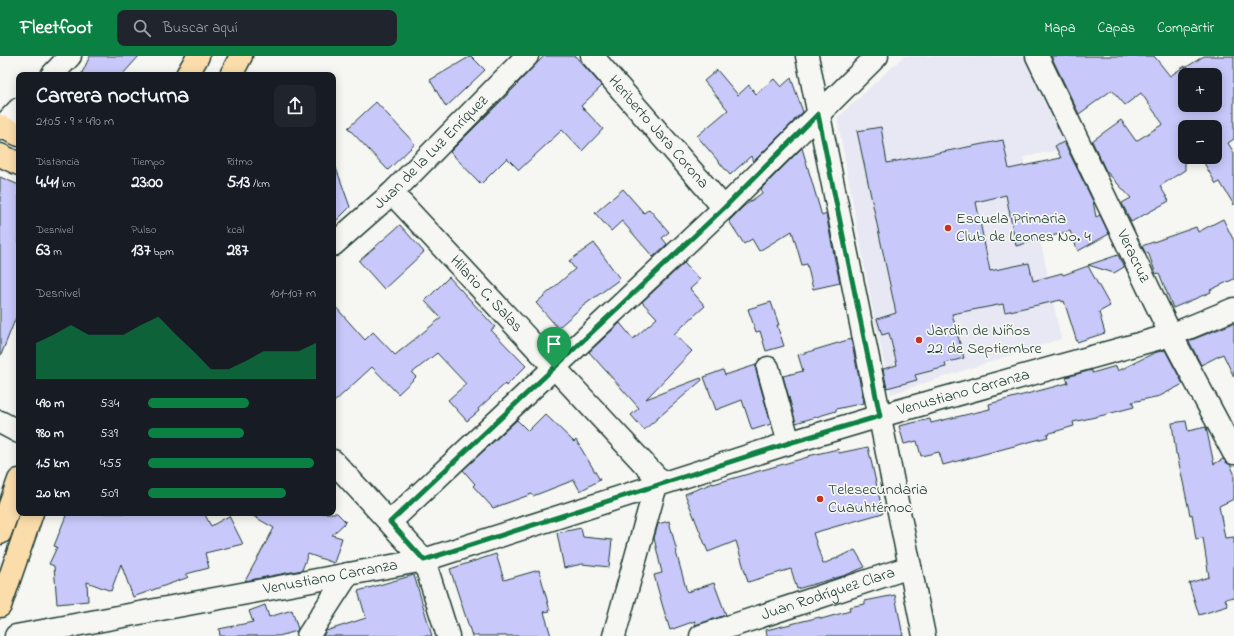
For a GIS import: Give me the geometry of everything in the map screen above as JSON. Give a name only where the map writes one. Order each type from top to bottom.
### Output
[{"type":"main road","points":[[189,72],[198,56]]},
{"type":"main road","points":[[233,72],[241,56]]},
{"type":"main road","points":[[0,155],[16,163]]},
{"type":"main road","points":[[0,533],[16,488]]},
{"type":"main road","points":[[0,606],[31,516]]},
{"type":"street","points":[[55,72],[70,56]]},
{"type":"street","name":"Juan de la Luz Enríquez","points":[[336,242],[392,193],[527,56]]},
{"type":"street","name":"Heriberto Jara Corona","points":[[592,56],[724,208]]},
{"type":"street","points":[[807,56],[924,636]]},
{"type":"street","points":[[390,522],[724,208],[877,56]]},
{"type":"street","name":"Veracruz","points":[[1037,56],[1171,335],[1234,453]]},
{"type":"street","points":[[5,130],[16,114]]},
{"type":"street","name":"Hilario C. Salas","points":[[392,193],[659,484]]},
{"type":"street","name":"Venustiano Carranza","points":[[16,636],[424,560],[789,443],[880,416],[1171,335],[1234,309]]},
{"type":"street","points":[[768,368],[789,443]]},
{"type":"street","points":[[0,422],[16,430]]},
{"type":"street","points":[[336,464],[424,560],[448,636]]},
{"type":"street","points":[[614,636],[659,484]]},
{"type":"street","name":"Juan Rodríguez Clara","points":[[701,636],[910,567]]},
{"type":"street","points":[[308,636],[348,574]]},
{"type":"shaded area","name":"Escuela Primaria Club de Leones No. 4","points":[[904,56],[1024,56],[1068,148],[1023,157],[1061,339],[891,394],[875,322],[837,118]]},
{"type":"building","points":[[90,56],[139,56],[125,72],[82,72]]},
{"type":"building","points":[[471,56],[485,70],[446,107],[430,80]]},
{"type":"building","points":[[544,56],[575,56],[602,86],[581,106],[603,129],[582,151],[562,130],[519,170],[507,158],[481,184],[450,152]]},
{"type":"building","points":[[1051,56],[1154,56],[1170,76],[1178,71],[1178,112],[1222,112],[1222,68],[1185,68],[1204,56],[1234,56],[1234,139],[1228,143],[1234,153],[1234,205],[1220,182],[1216,184],[1205,164],[1222,164],[1222,120],[1178,120],[1178,164],[1185,164],[1185,170],[1160,186],[1169,201],[1131,222],[1122,203],[1131,198],[1106,171],[1092,141],[1121,120],[1136,141],[1163,124],[1141,93],[1125,105],[1112,90],[1079,114]]},
{"type":"building","points":[[717,70],[738,95],[749,85],[756,94],[774,79],[781,87],[791,78],[803,112],[753,162],[751,156],[730,175],[697,136],[728,110],[704,81]]},
{"type":"building","points":[[376,102],[415,144],[388,170],[348,128]]},
{"type":"building","points":[[881,127],[887,163],[1003,140],[1009,169],[1061,158],[1055,146],[1064,142],[1093,201],[1096,217],[1100,215],[1109,234],[1078,251],[1070,231],[1016,246],[1006,195],[976,202],[990,271],[1029,263],[1033,281],[1062,273],[1063,275],[1088,266],[1110,306],[1099,312],[1105,333],[1077,342],[1064,301],[1062,302],[1061,300],[1005,312],[1003,304],[952,314],[964,358],[945,363],[946,367],[915,375],[917,380],[887,388],[883,369],[897,365],[889,333],[882,335],[877,319],[896,313],[857,131]]},
{"type":"building","points":[[802,148],[822,216],[826,214],[840,283],[813,289],[807,264],[802,265],[792,231],[759,251],[752,239],[744,244],[729,221],[744,206],[762,193],[761,189]]},
{"type":"building","points":[[336,168],[350,207],[336,221]]},
{"type":"building","points":[[0,177],[16,184],[16,318],[0,355]]},
{"type":"building","points":[[623,189],[644,213],[649,209],[669,232],[662,238],[667,244],[653,257],[622,221],[611,231],[595,213]]},
{"type":"building","points":[[1223,219],[1234,241],[1234,279],[1210,290],[1211,292],[1173,308],[1159,273],[1156,274],[1148,252],[1146,254],[1142,246],[1196,227],[1198,232]]},
{"type":"building","points":[[400,225],[424,252],[384,289],[359,261]]},
{"type":"building","points":[[594,243],[620,279],[583,306],[558,328],[536,303],[575,269],[569,261]]},
{"type":"building","points":[[1118,255],[1124,267],[1114,273],[1088,265]]},
{"type":"building","points":[[684,263],[700,280],[690,289],[705,306],[674,334],[692,351],[646,399],[701,378],[702,380],[644,430],[631,415],[639,408],[589,352],[620,323],[633,339],[657,318],[642,302]]},
{"type":"building","points":[[449,277],[495,327],[491,330],[526,366],[506,386],[505,384],[478,409],[479,411],[467,421],[448,400],[466,384],[437,353],[412,373],[416,377],[398,394],[372,367],[336,400],[336,307],[365,340],[373,332],[395,355],[441,318],[425,301]]},
{"type":"building","points":[[771,302],[784,346],[766,351],[760,331],[756,332],[748,309]]},
{"type":"building","points":[[1234,323],[1234,377],[1223,354],[1201,365],[1189,341]]},
{"type":"building","points":[[851,339],[864,403],[836,409],[836,411],[796,423],[783,376],[803,371],[798,355]]},
{"type":"building","points":[[1165,350],[1183,384],[1160,396],[1132,402],[1134,407],[1073,422],[1074,426],[1047,434],[1048,437],[943,465],[939,452],[921,456],[917,441],[904,444],[899,426],[930,419],[931,423],[990,409],[989,404],[1068,383],[1066,377],[1092,370],[1092,373],[1116,366],[1118,371],[1154,353]]},
{"type":"building","points":[[756,365],[756,371],[771,424],[752,430],[742,400],[716,410],[704,377],[723,370],[725,375]]},
{"type":"building","points":[[545,414],[574,442],[576,440],[600,480],[580,491],[574,480],[533,496],[532,494],[493,508],[473,486],[475,484],[463,470],[517,420],[528,431]]},
{"type":"building","points":[[1186,421],[1188,431],[1206,427],[1214,464],[1223,459],[1230,464],[1234,473],[1234,499],[1219,506],[1225,538],[1234,537],[1234,597],[1225,599],[1228,606],[1199,615],[1189,583],[1209,577],[1203,538],[1196,539],[1192,514],[1190,515],[1176,454],[1172,423]]},
{"type":"building","points":[[868,447],[883,513],[813,533],[823,564],[855,550],[865,567],[846,575],[797,589],[791,569],[748,582],[736,541],[708,552],[685,494],[713,483],[808,456],[838,449],[839,453]]},
{"type":"building","points":[[337,513],[346,522],[332,535],[342,538],[334,563],[308,554],[302,570],[245,581],[274,528],[253,516],[336,516]]},
{"type":"building","points":[[66,516],[206,516],[211,526],[229,516],[243,544],[205,553],[209,568],[186,574],[189,577],[133,597],[121,564],[111,591],[87,582],[88,601],[57,604],[54,566],[49,564],[57,547],[54,546]]},
{"type":"building","points":[[669,521],[687,592],[714,583],[726,615],[695,625],[695,621],[670,630],[654,575],[662,573],[654,538],[658,524]]},
{"type":"building","points":[[581,528],[583,537],[612,540],[609,567],[582,564],[564,568],[557,533]]},
{"type":"building","points":[[496,554],[504,580],[539,570],[550,611],[544,612],[551,636],[472,636],[450,569]]},
{"type":"building","points":[[414,575],[432,636],[323,636],[326,631],[366,618],[358,591]]},
{"type":"building","points":[[895,595],[903,636],[767,636],[766,630],[820,617],[821,619],[850,611],[849,607],[865,604],[865,601]]},
{"type":"building","points":[[265,605],[269,617],[292,610],[298,629],[297,631],[279,636],[220,636],[219,629],[253,622],[249,611]]},
{"type":"place","name":"Escuela Primaria Club de Leones No. 4","points":[[948,228]]},
{"type":"place","name":"Jardin de Niños 22 de Septiembre","points":[[919,340]]},
{"type":"place","name":"Telesecundaria Cuauhtémoc","points":[[820,499]]},
{"type":"route","points":[[818,114],[880,416],[789,443],[424,560],[390,522],[554,368],[724,208],[818,114]]}]
